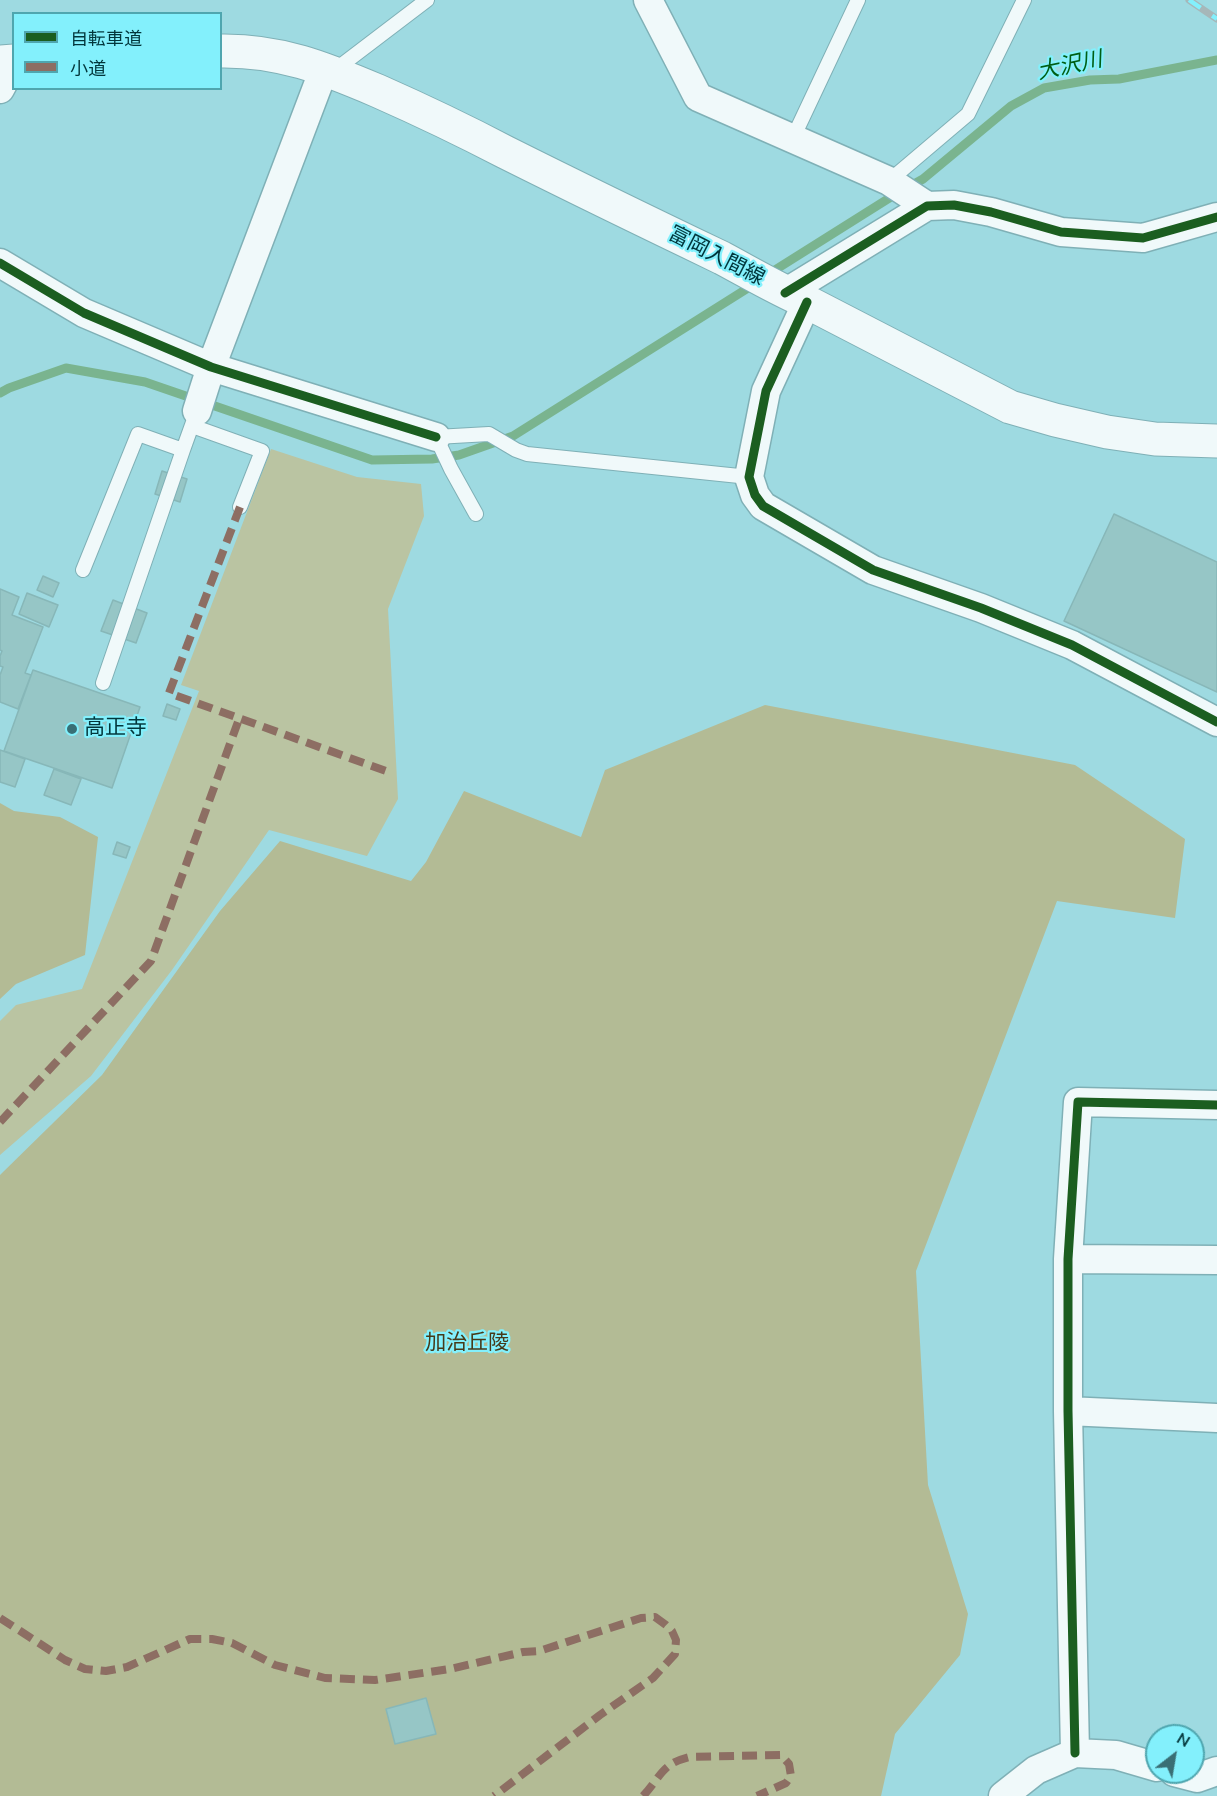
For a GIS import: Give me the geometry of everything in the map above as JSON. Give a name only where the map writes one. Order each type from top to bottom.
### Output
[{"type":"main road","name":"富岡入間線","points":[[222,51],[246,50],[284,57],[329,70],[433,115],[741,268],[1010,407],[1107,432],[1155,439],[1217,441]]},
{"type":"street","points":[[648,0],[698,97],[890,182],[926,205],[954,205],[991,212],[1061,232],[1143,238],[1217,217]]},
{"type":"street","points":[[0,89],[12,66]]},
{"type":"street","points":[[197,410],[211,367],[329,70]]},
{"type":"street","points":[[926,205],[790,294],[766,391],[749,477],[755,495],[763,506],[873,570],[981,608],[1072,645],[1217,723]]},
{"type":"street","points":[[0,263],[84,313],[211,367],[438,441]]},
{"type":"street","points":[[1075,1753],[1068,1411],[1068,1259],[1078,1102],[1217,1105]]},
{"type":"street","points":[[1068,1259],[1217,1260]]},
{"type":"street","points":[[1068,1411],[1217,1418]]},
{"type":"street","points":[[1003,1796],[1036,1770],[1075,1753],[1116,1755],[1145,1763]]},
{"type":"lane","points":[[329,70],[426,0]]},
{"type":"lane","points":[[793,138],[858,0]]},
{"type":"lane","points":[[890,182],[968,114],[1024,0]]},
{"type":"lane","points":[[103,682],[197,410],[262,451],[240,507]]},
{"type":"lane","points":[[83,570],[138,434],[183,450]]},
{"type":"lane","points":[[476,514],[451,470],[438,441],[489,434],[526,454],[749,477]]},
{"type":"green space","points":[[271,449],[357,477],[421,484],[424,516],[388,609],[398,799],[367,856],[269,830],[172,970],[91,1076],[0,1155],[0,1021],[16,1005],[82,989],[199,691],[181,685]]},
{"type":"green space","name":"加治丘陵","points":[[765,705],[1075,765],[1185,839],[1175,918],[1057,901],[916,1271],[928,1485],[968,1614],[960,1655],[895,1734],[881,1796],[0,1796],[0,1175],[102,1075],[220,911],[280,841],[411,881],[426,862],[464,791],[581,837],[605,770]]},
{"type":"green space","points":[[0,803],[14,811],[60,817],[98,837],[85,955],[16,984],[0,999]]},
{"type":"building","points":[[162,471],[187,479],[180,502],[155,494]]},
{"type":"building","points":[[1114,514],[1217,562],[1217,692],[1064,621]]},
{"type":"building","points":[[43,576],[59,583],[53,597],[37,590]]},
{"type":"building","points":[[0,589],[19,597],[12,615],[43,627],[25,673],[31,675],[18,709],[0,702],[0,675],[3,667],[0,666],[2,651],[0,650]]},
{"type":"building","points":[[27,593],[58,605],[49,627],[19,614]]},
{"type":"building","points":[[113,600],[147,613],[136,643],[101,631]]},
{"type":"building","name":"高正寺","points":[[33,670],[140,707],[112,788],[4,751]]},
{"type":"building","points":[[167,704],[180,709],[176,720],[163,716]]},
{"type":"building","points":[[0,750],[25,759],[15,787],[0,782]]},
{"type":"building","points":[[54,769],[81,779],[71,805],[44,795]]},
{"type":"building","points":[[117,842],[130,847],[126,858],[113,854]]},
{"type":"building","points":[[426,1698],[436,1734],[395,1744],[386,1709]]},
{"type":"waterway","name":"大沢川","points":[[767,275],[923,179],[1011,106],[1044,88],[1090,80],[1119,79],[1217,60]]},
{"type":"waterway","points":[[0,393],[66,368],[145,382],[372,460],[432,459],[459,455],[513,436],[756,283]]},
{"type":"railway","points":[[1189,0],[1217,19]]},
{"type":"marked path","points":[[240,507],[169,693],[386,771]]},
{"type":"marked path","points":[[0,1122],[151,961],[239,719]]},
{"type":"marked path","points":[[0,1618],[65,1660],[85,1669],[106,1671],[127,1667],[190,1639],[212,1639],[232,1643],[275,1665],[325,1678],[375,1680],[450,1669],[523,1652],[539,1651],[641,1618],[655,1617],[672,1631],[676,1640],[675,1654],[653,1678],[600,1715],[494,1796]]},
{"type":"marked path","points":[[643,1796],[667,1767],[689,1757],[781,1755],[789,1764],[791,1776],[786,1783],[757,1796]]},
{"type":"cycle path","points":[[785,293],[927,206],[954,205],[991,212],[1061,232],[1143,238],[1217,217]]},
{"type":"cycle path","points":[[0,263],[84,313],[211,367],[436,437]]},
{"type":"cycle path","points":[[807,302],[766,391],[749,477],[755,495],[763,506],[873,570],[981,608],[1072,645],[1217,722]]},
{"type":"cycle path","points":[[1075,1753],[1068,1411],[1068,1259],[1078,1102],[1217,1105]]},
{"type":"place","name":"高正寺","points":[[72,729]]}]
